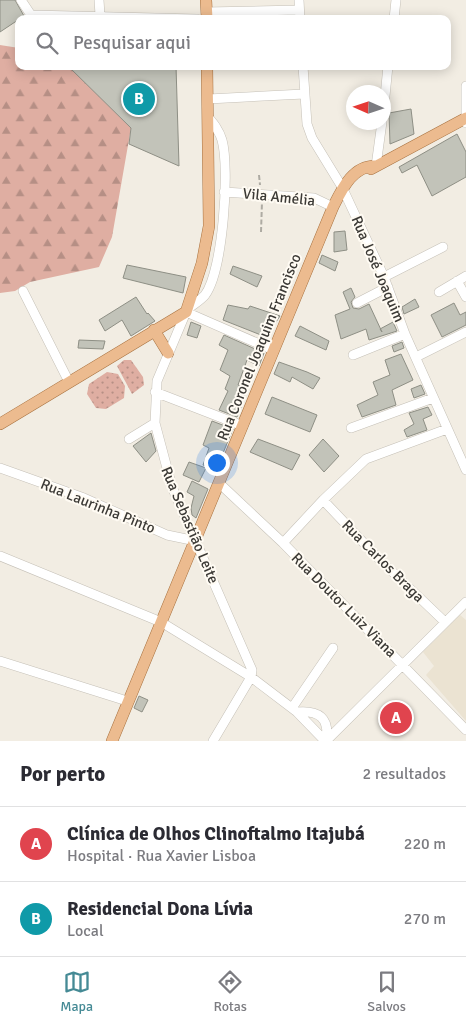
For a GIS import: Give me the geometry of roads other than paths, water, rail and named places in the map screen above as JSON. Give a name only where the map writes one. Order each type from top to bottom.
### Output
[{"type":"main road","points":[[203,15],[206,0]]},
{"type":"main road","points":[[0,424],[186,311],[202,264],[209,226],[207,70]]},
{"type":"main road","points":[[342,187],[347,180],[369,165],[376,166],[465,120]]},
{"type":"main road","name":"Rua Coronel Joaquim Francisco","points":[[112,741],[342,187]]},
{"type":"main road","points":[[154,330],[168,353]]},
{"type":"street","points":[[21,0],[31,15]]},
{"type":"street","points":[[31,0],[31,15]]},
{"type":"street","points":[[31,15],[100,15],[99,0]]},
{"type":"street","points":[[394,15],[396,0]]},
{"type":"street","points":[[227,15],[300,9]]},
{"type":"street","name":"Rua José Joaquim","points":[[303,70],[307,124],[312,138],[342,187],[384,277],[405,334],[466,470]]},
{"type":"street","points":[[386,85],[388,70]]},
{"type":"street","points":[[465,120],[466,86]]},
{"type":"street","points":[[208,99],[304,94]]},
{"type":"street","points":[[208,117],[218,129],[222,142],[224,192],[215,272],[205,295],[186,311],[273,350]]},
{"type":"street","points":[[376,166],[381,130]]},
{"type":"street","name":"Vila Amélia","points":[[224,192],[314,198],[333,207]]},
{"type":"street","points":[[384,277],[443,247]]},
{"type":"street","points":[[439,292],[466,276]]},
{"type":"street","points":[[457,281],[466,297]]},
{"type":"street","points":[[357,302],[388,287]]},
{"type":"street","points":[[23,291],[69,382]]},
{"type":"street","name":"Rua Sebastião Leite","points":[[186,311],[168,353],[155,392],[156,423],[172,487],[251,667],[251,677]]},
{"type":"street","points":[[416,357],[466,332]]},
{"type":"street","points":[[353,356],[405,334]]},
{"type":"street","points":[[155,392],[243,426]]},
{"type":"street","points":[[352,428],[434,398]]},
{"type":"street","points":[[129,439],[156,423]]},
{"type":"street","points":[[283,543],[323,500],[366,459],[447,429]]},
{"type":"street","name":"Rua Laurinha Pinto","points":[[0,468],[84,498],[167,535],[196,541]]},
{"type":"street","name":"Rua Doutor Luiz Viana","points":[[219,483],[283,543],[466,730]]},
{"type":"street","name":"Rua Carlos Braga","points":[[323,500],[379,560],[445,622]]},
{"type":"street","points":[[0,556],[161,622],[251,677],[295,710],[326,741]]},
{"type":"street","points":[[326,741],[466,602]]},
{"type":"street","points":[[295,710],[333,648]]},
{"type":"street","points":[[0,661],[128,701]]},
{"type":"street","points":[[213,741],[251,677]]},
{"type":"street","points":[[295,710],[312,712],[325,720],[328,729],[326,741]]},
{"type":"place","name":"Residencial Dona Lívia","points":[[139,99]]},
{"type":"place","name":"Clínica de Olhos Clinoftalmo Itajubá","points":[[396,718]]}]
